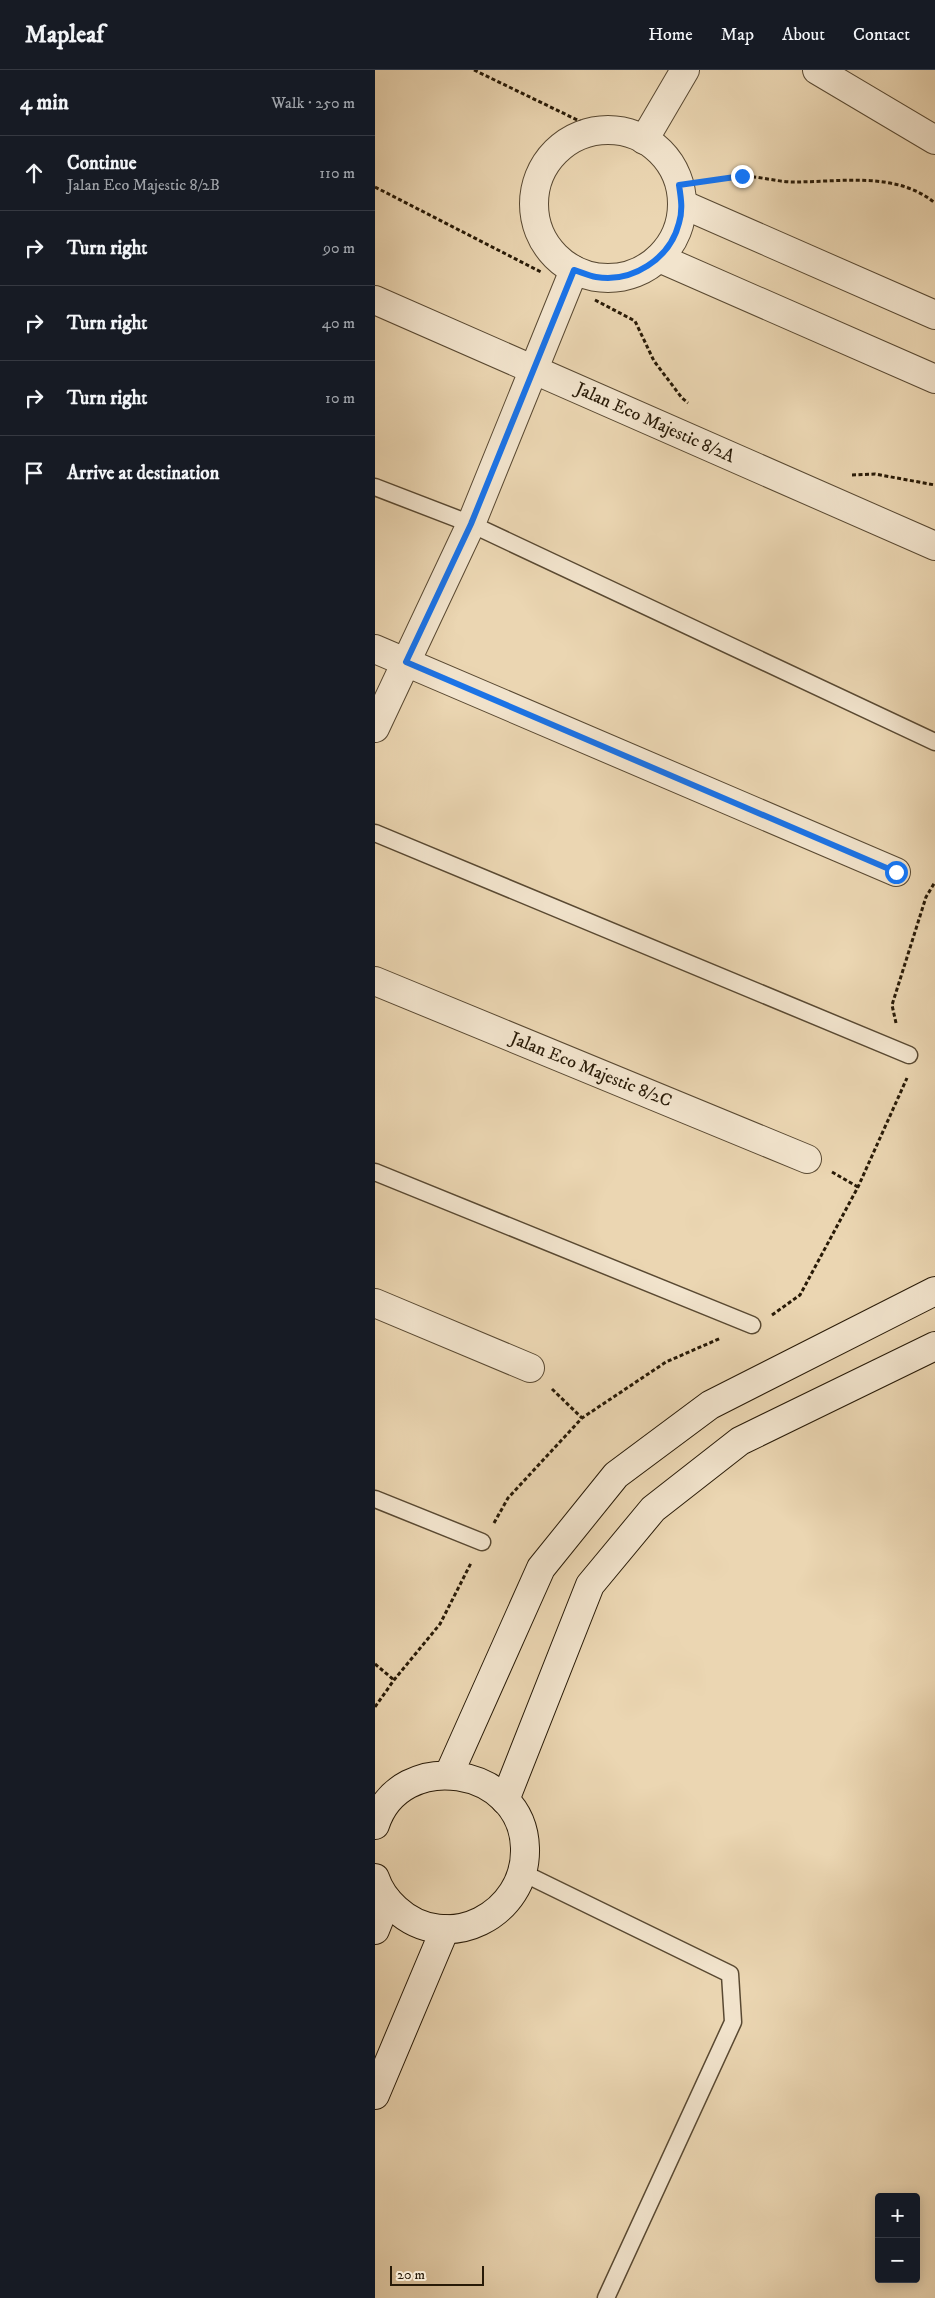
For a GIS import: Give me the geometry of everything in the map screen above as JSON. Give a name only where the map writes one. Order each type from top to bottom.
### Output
[{"type":"street","points":[[644,140],[685,70]]},
{"type":"street","points":[[817,70],[935,140]]},
{"type":"street","points":[[598,130],[622,132],[644,140],[660,152],[672,167],[681,195],[679,224],[672,242],[659,258],[641,271],[619,277],[571,278],[541,237],[534,214],[535,191],[542,169],[556,150],[576,137],[598,130]]},
{"type":"street","points":[[681,195],[935,315]]},
{"type":"street","points":[[659,258],[935,379]]},
{"type":"street","points":[[375,728],[471,524],[571,278]]},
{"type":"street","name":"Jalan Eco Majestic 8/2A","points":[[375,300],[935,546]]},
{"type":"street","points":[[375,649],[896,872]]},
{"type":"street","name":"Jalan Eco Majestic 8/2C","points":[[375,981],[807,1159]]},
{"type":"street","points":[[449,1774],[541,1568],[616,1475],[710,1405],[935,1291]]},
{"type":"street","points":[[375,1303],[530,1368]]},
{"type":"street","points":[[505,1800],[590,1585],[653,1509],[741,1442],[935,1346]]},
{"type":"street","points":[[375,1825],[390,1799],[407,1785],[427,1777],[449,1774],[470,1778],[483,1783],[505,1800],[520,1822],[525,1847],[523,1873],[511,1896],[493,1915],[470,1926],[445,1930],[423,1925],[410,1919],[381,1890]]},
{"type":"street","points":[[375,1930],[381,1890]]},
{"type":"street","points":[[375,2095],[445,1930]]},
{"type":"lane","points":[[375,486],[471,524],[935,742]]},
{"type":"lane","points":[[375,833],[909,1056]]},
{"type":"lane","points":[[375,1172],[752,1326]]},
{"type":"lane","points":[[375,1499],[482,1542]]},
{"type":"lane","points":[[523,1873],[730,1974],[733,2022],[606,2298]]},
{"type":"path","points":[[474,70],[598,130]]},
{"type":"path","points":[[681,195],[742,176],[793,182],[847,180],[898,184],[924,194],[935,203]]},
{"type":"path","points":[[375,187],[571,278],[635,321],[654,361],[682,398],[689,404]]},
{"type":"path","points":[[848,475],[875,474],[935,485]]},
{"type":"path","points":[[530,1368],[582,1418]]},
{"type":"path","points":[[375,1664],[394,1680]]},
{"type":"route","points":[[742,176],[679,185],[682,204],[679,224],[672,242],[659,258],[641,271],[619,277],[596,277],[574,270],[471,524],[406,662],[896,872]]}]
